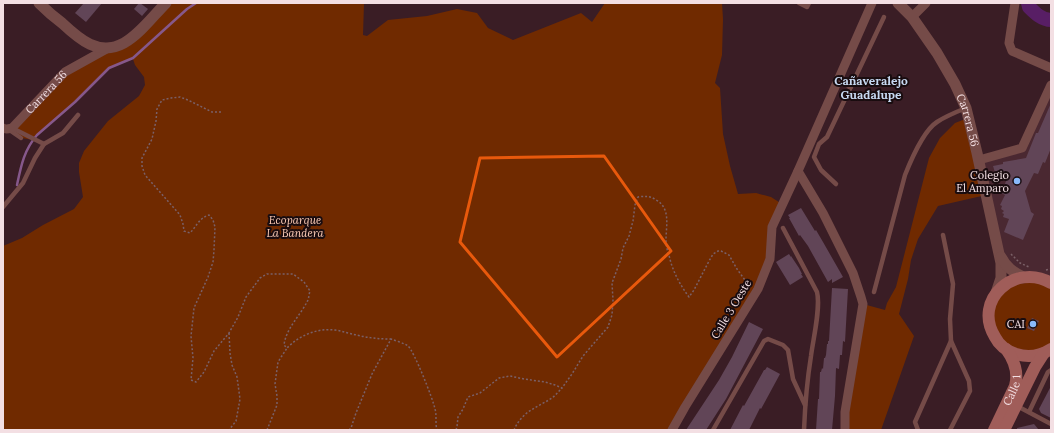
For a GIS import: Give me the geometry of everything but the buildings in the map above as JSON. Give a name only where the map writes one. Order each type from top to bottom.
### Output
[{"type":"main road","points":[[996,294],[1001,287],[1015,279],[1023,277],[1036,277],[1048,280]]},
{"type":"main road","name":"Calle 1","points":[[994,430],[1015,386],[1016,380],[1016,367],[1014,361],[1006,349],[994,336],[989,322],[990,307],[996,294]]},
{"type":"main road","points":[[1006,349],[1013,353],[1025,356],[1032,356],[1047,351]]},
{"type":"main road","name":"Calle 1","points":[[1004,430],[1035,368],[1047,351]]},
{"type":"street","points":[[39,3],[84,42],[97,47],[110,48]]},
{"type":"street","name":"Carrera 56","points":[[8,128],[65,72],[110,48],[123,44],[166,3]]},
{"type":"street","name":"Calle 3 Oeste","points":[[672,430],[758,289],[770,258],[772,226],[798,171],[872,3]]},
{"type":"street","name":"Carrera 56","points":[[898,3],[912,18],[938,53],[966,108],[1000,255],[1002,270],[996,294]]},
{"type":"street","points":[[912,18],[926,3]]},
{"type":"street","points":[[1015,3],[1009,43],[1012,51],[1051,68]]},
{"type":"street","points":[[84,42],[88,50],[88,60]]},
{"type":"street","points":[[979,160],[1022,148],[1051,85]]},
{"type":"street","points":[[798,171],[823,213],[853,273],[863,304],[845,412],[845,430]]},
{"type":"street","name":"Carrera 56","points":[[1000,255],[1006,266],[1023,277]]},
{"type":"lane","points":[[799,3],[807,7],[809,3]]},
{"type":"lane","points":[[836,184],[821,170],[814,157],[819,144],[828,137],[884,17]]},
{"type":"lane","points":[[838,81],[851,87]]},
{"type":"lane","points":[[874,292],[905,175],[912,158],[929,129],[937,122],[966,108]]},
{"type":"lane","points":[[3,207],[24,183],[35,158],[44,144],[63,133],[78,116]]},
{"type":"lane","points":[[8,128],[22,138]]},
{"type":"lane","points":[[8,128],[44,144]]},
{"type":"lane","points":[[783,228],[818,296],[805,405],[804,430]]},
{"type":"lane","points":[[943,235],[953,284],[950,319],[951,341],[969,381],[970,391],[950,430]]},
{"type":"lane","points":[[713,430],[764,341],[768,339],[784,345],[788,350],[793,379],[805,405]]},
{"type":"lane","points":[[918,430],[915,422],[951,341]]},
{"type":"lane","points":[[1029,412],[1048,372],[1051,370]]},
{"type":"lane","points":[[1016,405],[1051,424]]},
{"type":"path","points":[[221,112],[212,112],[180,97],[162,100],[157,109],[152,139],[142,158],[142,166],[146,174],[180,215],[184,224],[184,231],[190,233],[203,216],[208,215],[215,226],[213,262],[194,308],[191,336],[194,358],[190,380],[196,382],[204,372],[214,351],[229,333],[238,317],[246,296],[260,278],[267,274],[293,274],[304,282],[310,291],[308,299],[285,339],[284,345],[287,348]]},
{"type":"path","points":[[514,430],[521,419],[531,409],[552,398],[562,388],[583,356],[608,327],[612,315],[612,283],[621,259],[623,248],[629,236],[638,197],[652,197],[664,206],[666,213],[666,241],[669,256],[678,279],[689,297],[713,254],[718,251],[722,251],[729,255],[744,280],[758,289]]},
{"type":"path","points":[[267,430],[277,405],[277,396],[274,384],[278,362],[287,348],[295,340],[312,331],[322,330],[335,330],[371,338],[391,340],[408,346],[412,351],[422,373],[435,409],[437,430]]},
{"type":"path","points":[[229,333],[230,353],[232,365],[237,376],[240,399],[236,421],[229,430]]},
{"type":"path","points":[[349,430],[372,374],[391,340]]},
{"type":"path","points":[[456,430],[458,417],[468,397],[480,393],[499,378],[510,376],[545,382],[562,388]]},
{"type":"highlighted area","points":[[604,156],[671,251],[557,357],[460,242],[480,158]]},
{"type":"shaded area","name":"Colegio El Amparo","points":[[1051,85],[1051,279],[1049,279],[1006,266],[979,160],[1022,148]]},
{"type":"green space","name":"Ecoparque La Bandera","points":[[166,3],[364,3],[363,35],[367,36],[388,20],[427,16],[457,9],[477,13],[488,28],[513,40],[581,13],[592,22],[605,3],[722,3],[722,55],[715,83],[720,88],[723,134],[738,194],[756,193],[771,197],[782,204],[772,227],[770,259],[758,289],[672,430],[3,430],[3,246],[22,238],[74,209],[83,197],[79,163],[84,151],[108,121],[139,96],[145,85],[144,77],[135,65],[133,59],[109,68],[75,102],[33,140],[22,138],[8,129],[65,72],[123,44]]},
{"type":"green space","points":[[968,118],[986,195],[938,206],[918,239],[911,260],[899,314],[914,336],[881,430],[845,430],[863,304],[885,310],[887,303],[896,287],[929,158],[940,138],[955,123]]},
{"type":"green space","points":[[1047,281],[1051,283],[1051,349],[1048,351],[1006,349],[989,318],[1004,285]]},
{"type":"waterway","points":[[17,185],[26,152],[37,135],[75,102],[109,68],[133,58],[187,9],[196,3]]},
{"type":"waterway","points":[[1028,3],[1029,7],[1039,16],[1051,20]]},
{"type":"place","name":"Colegio El Amparo","points":[[1017,181]]},
{"type":"place","name":"CAI","points":[[1033,324]]},
{"type":"district","name":"Cañaveralejo Guadalupe","points":[[871,88]]}]
